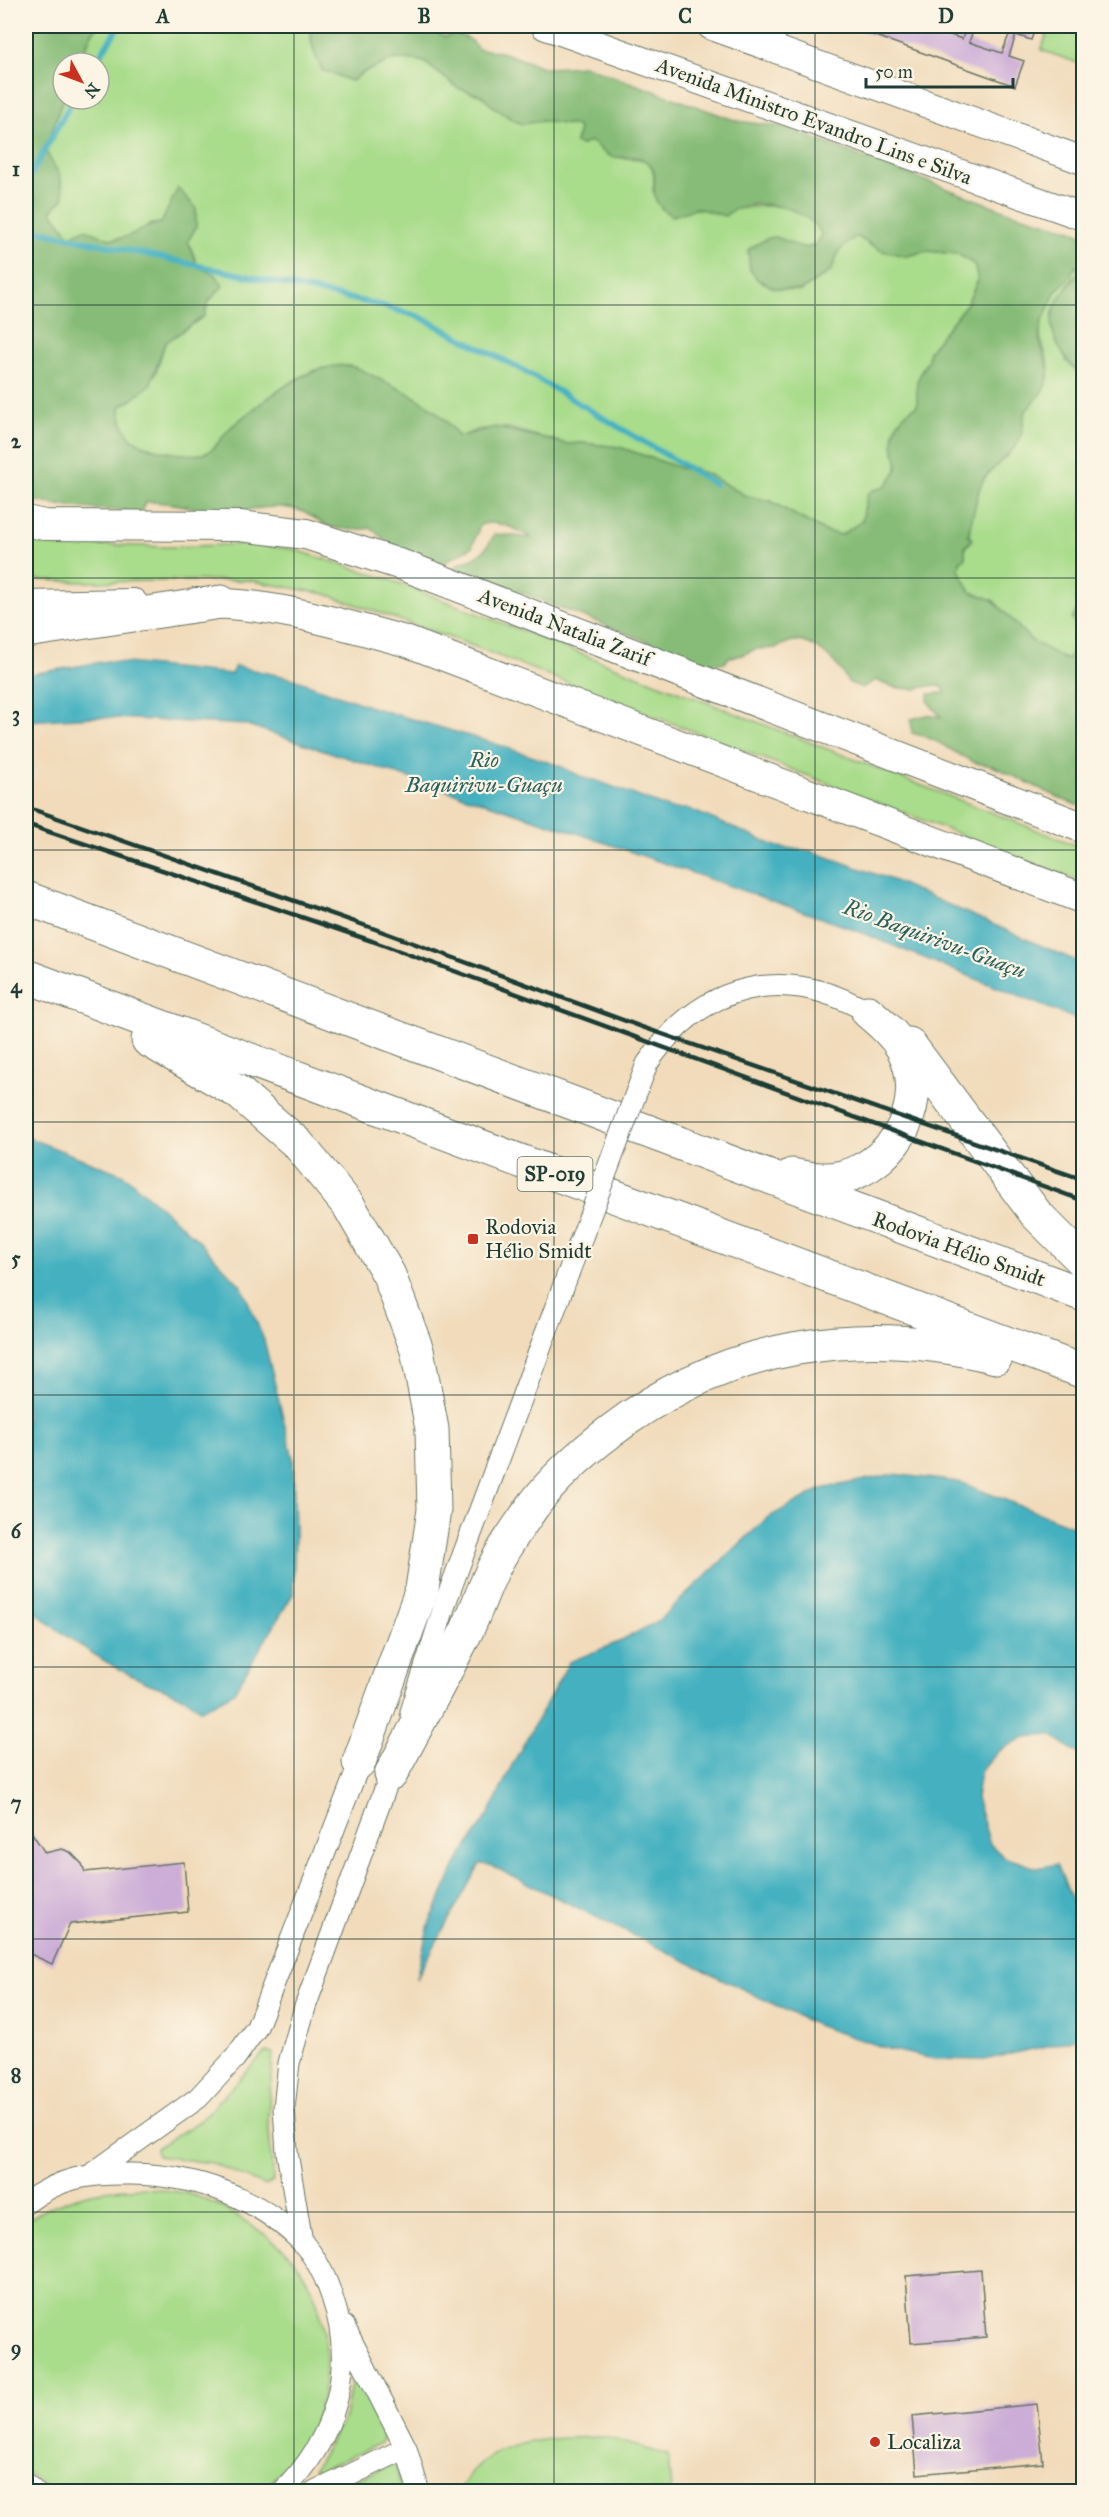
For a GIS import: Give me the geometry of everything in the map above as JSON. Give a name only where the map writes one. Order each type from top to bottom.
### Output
[{"type":"highway","points":[[26,631],[220,602]]},
{"type":"highway","name":"Rodovia Hélio Smidt","points":[[26,898],[1083,1295]]},
{"type":"highway","points":[[26,978],[169,1050],[238,1092],[298,1144],[328,1179],[350,1206],[389,1275],[417,1350],[430,1418],[434,1510],[422,1589],[359,1762]]},
{"type":"highway","name":"SP-019","points":[[26,978],[1083,1372]]},
{"type":"highway","points":[[715,1158],[810,1179],[827,1179],[858,1172],[885,1154],[896,1142],[908,1117],[913,1090],[912,1077],[904,1051],[896,1039],[868,1012]]},
{"type":"highway","points":[[868,1012],[899,1034],[912,1047],[1036,1214],[1083,1262]]},
{"type":"highway","points":[[392,1774],[466,1632],[495,1565],[534,1505],[584,1452],[641,1407],[715,1370],[774,1351],[845,1340],[904,1341],[963,1349],[1083,1379]]},
{"type":"main road","name":"Avenida Natalia Zarif","points":[[26,521],[44,525],[240,526],[306,534],[405,566],[1083,828]]},
{"type":"main road","points":[[26,606],[220,602],[314,617],[408,642],[1083,899]]},
{"type":"street","name":"Avenida Ministro Evandro Lins e Silva","points":[[545,26],[1083,217]]},
{"type":"street","points":[[711,26],[774,37],[1083,161]]},
{"type":"street","points":[[302,2242],[287,2152],[284,2108],[289,2063],[305,2007],[392,1774],[447,1598],[647,1064],[679,1024],[722,997],[746,989],[771,985],[797,986],[838,996],[868,1012]]},
{"type":"street","points":[[93,2173],[198,2098],[235,2058],[257,2027],[323,1863],[359,1762],[447,1598]]},
{"type":"street","points":[[26,2203],[62,2182],[93,2173],[162,2174],[206,2182],[260,2209],[302,2242],[326,2280],[337,2311],[406,2448],[419,2492]]},
{"type":"street","points":[[282,2492],[299,2474],[319,2446],[332,2420],[342,2387],[343,2357],[337,2311]]},
{"type":"street","points":[[315,2492],[406,2448]]},
{"type":"street","points":[[26,2484],[35,2492]]},
{"type":"green space","points":[[26,26],[99,26],[92,33],[84,51],[51,51],[51,111],[59,111],[45,150],[60,176],[64,198],[51,211],[70,236],[85,229],[105,237],[119,239],[148,226],[161,223],[178,188],[196,208],[196,227],[188,241],[198,267],[216,275],[223,286],[209,301],[204,316],[165,343],[150,385],[132,400],[120,406],[125,428],[135,440],[165,452],[206,453],[213,449],[231,427],[286,386],[319,370],[335,366],[350,366],[367,372],[425,403],[452,427],[459,437],[495,427],[567,444],[582,443],[619,447],[680,468],[706,473],[744,495],[770,501],[824,531],[841,535],[862,521],[867,495],[873,490],[883,488],[895,474],[898,463],[893,442],[895,429],[901,418],[917,406],[917,381],[928,360],[929,351],[968,302],[978,280],[974,264],[958,254],[927,251],[906,256],[882,251],[856,236],[839,251],[831,271],[800,291],[774,288],[757,279],[750,270],[748,250],[773,237],[806,248],[816,245],[822,235],[805,217],[792,210],[763,204],[748,205],[725,216],[697,208],[672,216],[662,209],[657,201],[654,194],[654,174],[652,167],[646,161],[634,157],[610,156],[591,141],[581,145],[575,143],[579,130],[577,126],[542,121],[522,124],[491,105],[483,96],[458,88],[424,62],[417,60],[395,59],[362,73],[352,81],[323,71],[313,49],[311,26],[425,26],[445,37],[454,34],[463,36],[478,49],[501,52],[546,68],[585,66],[737,121],[783,127],[1009,212],[1072,230],[1083,236],[1083,377],[1061,351],[1053,331],[1052,320],[1059,298],[1079,271],[1076,265],[1070,277],[1056,291],[1042,322],[1039,338],[1049,371],[1047,381],[1042,392],[1025,412],[1021,437],[1015,447],[984,478],[968,535],[972,539],[965,547],[965,557],[960,562],[959,570],[971,592],[993,600],[1032,641],[1064,659],[1069,658],[1075,644],[1077,628],[1072,619],[1083,601],[1083,803],[1077,805],[1066,801],[992,766],[978,764],[937,742],[912,733],[911,719],[927,715],[941,717],[928,702],[929,694],[945,693],[944,688],[940,686],[905,689],[876,680],[862,688],[848,682],[839,668],[818,648],[801,641],[793,641],[775,648],[756,649],[740,656],[729,657],[725,663],[703,663],[484,578],[456,570],[459,563],[475,558],[482,552],[495,534],[532,538],[507,526],[493,523],[480,525],[472,547],[445,562],[405,551],[378,535],[371,528],[348,530],[332,527],[304,512],[290,508],[268,507],[225,512],[146,502],[140,513],[71,507],[26,497]]},
{"type":"green space","points":[[99,26],[311,26],[313,49],[323,71],[352,81],[362,73],[395,59],[417,60],[424,62],[458,88],[483,96],[491,105],[522,124],[542,121],[577,126],[579,130],[575,143],[582,145],[591,141],[611,156],[644,160],[652,168],[653,191],[672,216],[696,209],[719,211],[764,206],[791,208],[804,213],[814,222],[822,235],[816,245],[806,248],[773,237],[748,250],[757,279],[774,288],[800,291],[831,271],[839,251],[856,236],[861,237],[869,245],[906,256],[927,251],[958,254],[974,264],[978,280],[968,302],[929,351],[928,360],[922,369],[917,406],[901,418],[895,429],[893,442],[898,464],[895,474],[883,488],[873,490],[867,495],[862,521],[841,535],[824,531],[770,501],[744,495],[693,468],[680,468],[619,447],[582,443],[567,444],[508,428],[480,429],[459,437],[443,418],[415,397],[329,368],[313,371],[276,392],[232,427],[207,453],[189,455],[154,449],[129,436],[122,421],[120,406],[132,400],[156,373],[165,343],[204,316],[209,301],[222,286],[216,275],[198,267],[188,241],[196,227],[161,223],[151,224],[127,237],[111,239],[70,236],[51,211],[64,198],[60,176],[45,150],[59,111],[111,111],[111,51],[84,51],[92,33]]},
{"type":"green space","points":[[1050,26],[1083,26],[1083,47],[1078,63],[1041,50]]},
{"type":"green space","points":[[1075,265],[1079,271],[1066,287],[1066,361],[1083,377],[1083,601],[1072,619],[1077,628],[1075,644],[1069,659],[1064,659],[1032,641],[993,601],[971,592],[959,570],[960,562],[965,557],[965,547],[970,543],[971,519],[982,484],[989,473],[1017,443],[1021,434],[1024,413],[1048,378],[1049,366],[1040,336],[1041,323],[1059,287]]},
{"type":"green space","points":[[26,542],[167,547],[248,544],[292,549],[388,579],[1083,848],[1083,882],[465,643],[326,594],[247,580],[82,582],[26,579]]},
{"type":"green space","points":[[265,2052],[273,2053],[268,2119],[273,2181],[265,2186],[212,2163],[157,2156],[156,2148],[200,2121]]},
{"type":"green space","points":[[148,2188],[201,2198],[260,2231],[293,2259],[306,2278],[315,2299],[326,2346],[323,2393],[317,2415],[297,2452],[259,2492],[51,2491],[26,2471],[26,2221],[56,2205],[84,2195]]},
{"type":"green space","points":[[359,2375],[385,2434],[381,2443],[317,2472],[314,2468],[345,2417],[352,2377]]},
{"type":"green space","points":[[605,2437],[668,2455],[671,2491],[460,2491],[471,2473],[486,2460],[503,2450],[543,2440]]},
{"type":"green space","points":[[395,2463],[402,2491],[327,2492]]},
{"type":"water","name":"Rio Baquirivu-Guaçu","points":[[108,661],[231,674],[235,666],[291,678],[371,707],[493,743],[560,766],[586,779],[595,780],[671,809],[689,809],[778,847],[811,851],[892,880],[1083,964],[1083,1022],[847,927],[580,834],[247,725],[95,717],[26,721],[26,675]]},
{"type":"water","points":[[26,1137],[124,1175],[198,1240],[242,1287],[264,1340],[293,1458],[295,1533],[293,1594],[234,1692],[201,1710],[180,1696],[128,1674],[97,1657],[26,1604]]},
{"type":"water","points":[[893,1474],[959,1482],[1083,1530],[1083,1757],[1051,1735],[1024,1737],[999,1751],[980,1772],[976,1798],[990,1844],[1004,1857],[1037,1868],[1057,1864],[1079,1917],[1083,1938],[1083,2034],[1073,2040],[984,2060],[934,2059],[888,2049],[816,2025],[490,1865],[480,1864],[416,1979],[429,1924],[458,1861],[490,1812],[512,1765],[569,1662],[619,1642],[658,1621],[767,1518],[821,1489]]},
{"type":"building","points":[[848,26],[931,26],[930,28],[962,39],[967,26],[975,26],[969,42],[1002,53],[1010,32],[992,26],[1036,26],[1031,40],[1016,35],[1009,56],[1024,61],[1015,86]]},
{"type":"building","points":[[26,1824],[45,1853],[62,1849],[70,1852],[82,1864],[85,1872],[184,1862],[188,1912],[70,1924],[52,1964],[26,1952]]},
{"type":"building","points":[[981,2270],[986,2337],[911,2343],[906,2276]]},
{"type":"building","points":[[1037,2404],[1043,2463],[917,2474],[912,2416]]},
{"type":"waterway","points":[[103,51],[119,26]]},
{"type":"waterway","points":[[26,184],[66,111]]},
{"type":"waterway","points":[[26,228],[379,305],[420,317],[519,368],[715,484]]},
{"type":"railway","points":[[26,807],[375,929],[642,1027],[1084,1180]]},
{"type":"railway","points":[[26,824],[372,941],[1084,1201]]},
{"type":"place","name":"Rodovia Hélio Smidt","points":[[473,1239]]},
{"type":"place","name":"Localiza","points":[[875,2442]]}]
